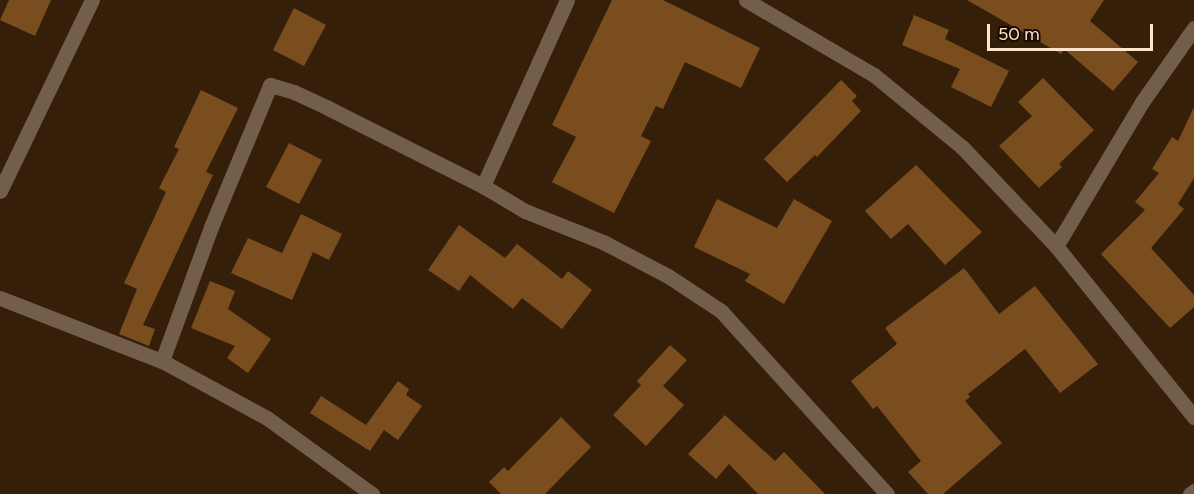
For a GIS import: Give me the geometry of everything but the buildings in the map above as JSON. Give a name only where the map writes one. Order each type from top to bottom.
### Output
[{"type":"street","points":[[0,191],[92,0]]},
{"type":"street","points":[[483,186],[567,0]]},
{"type":"street","points":[[746,0],[874,75],[962,147],[1056,246],[1194,417]]},
{"type":"street","points":[[1056,246],[1142,102],[1194,28]]},
{"type":"street","points":[[162,361],[211,227],[270,85],[294,92],[483,186],[525,211],[622,252],[668,276],[721,311],[887,494]]},
{"type":"street","points":[[0,298],[162,361],[267,418],[372,494]]},
{"type":"street","points":[[1190,494],[1194,491]]}]
